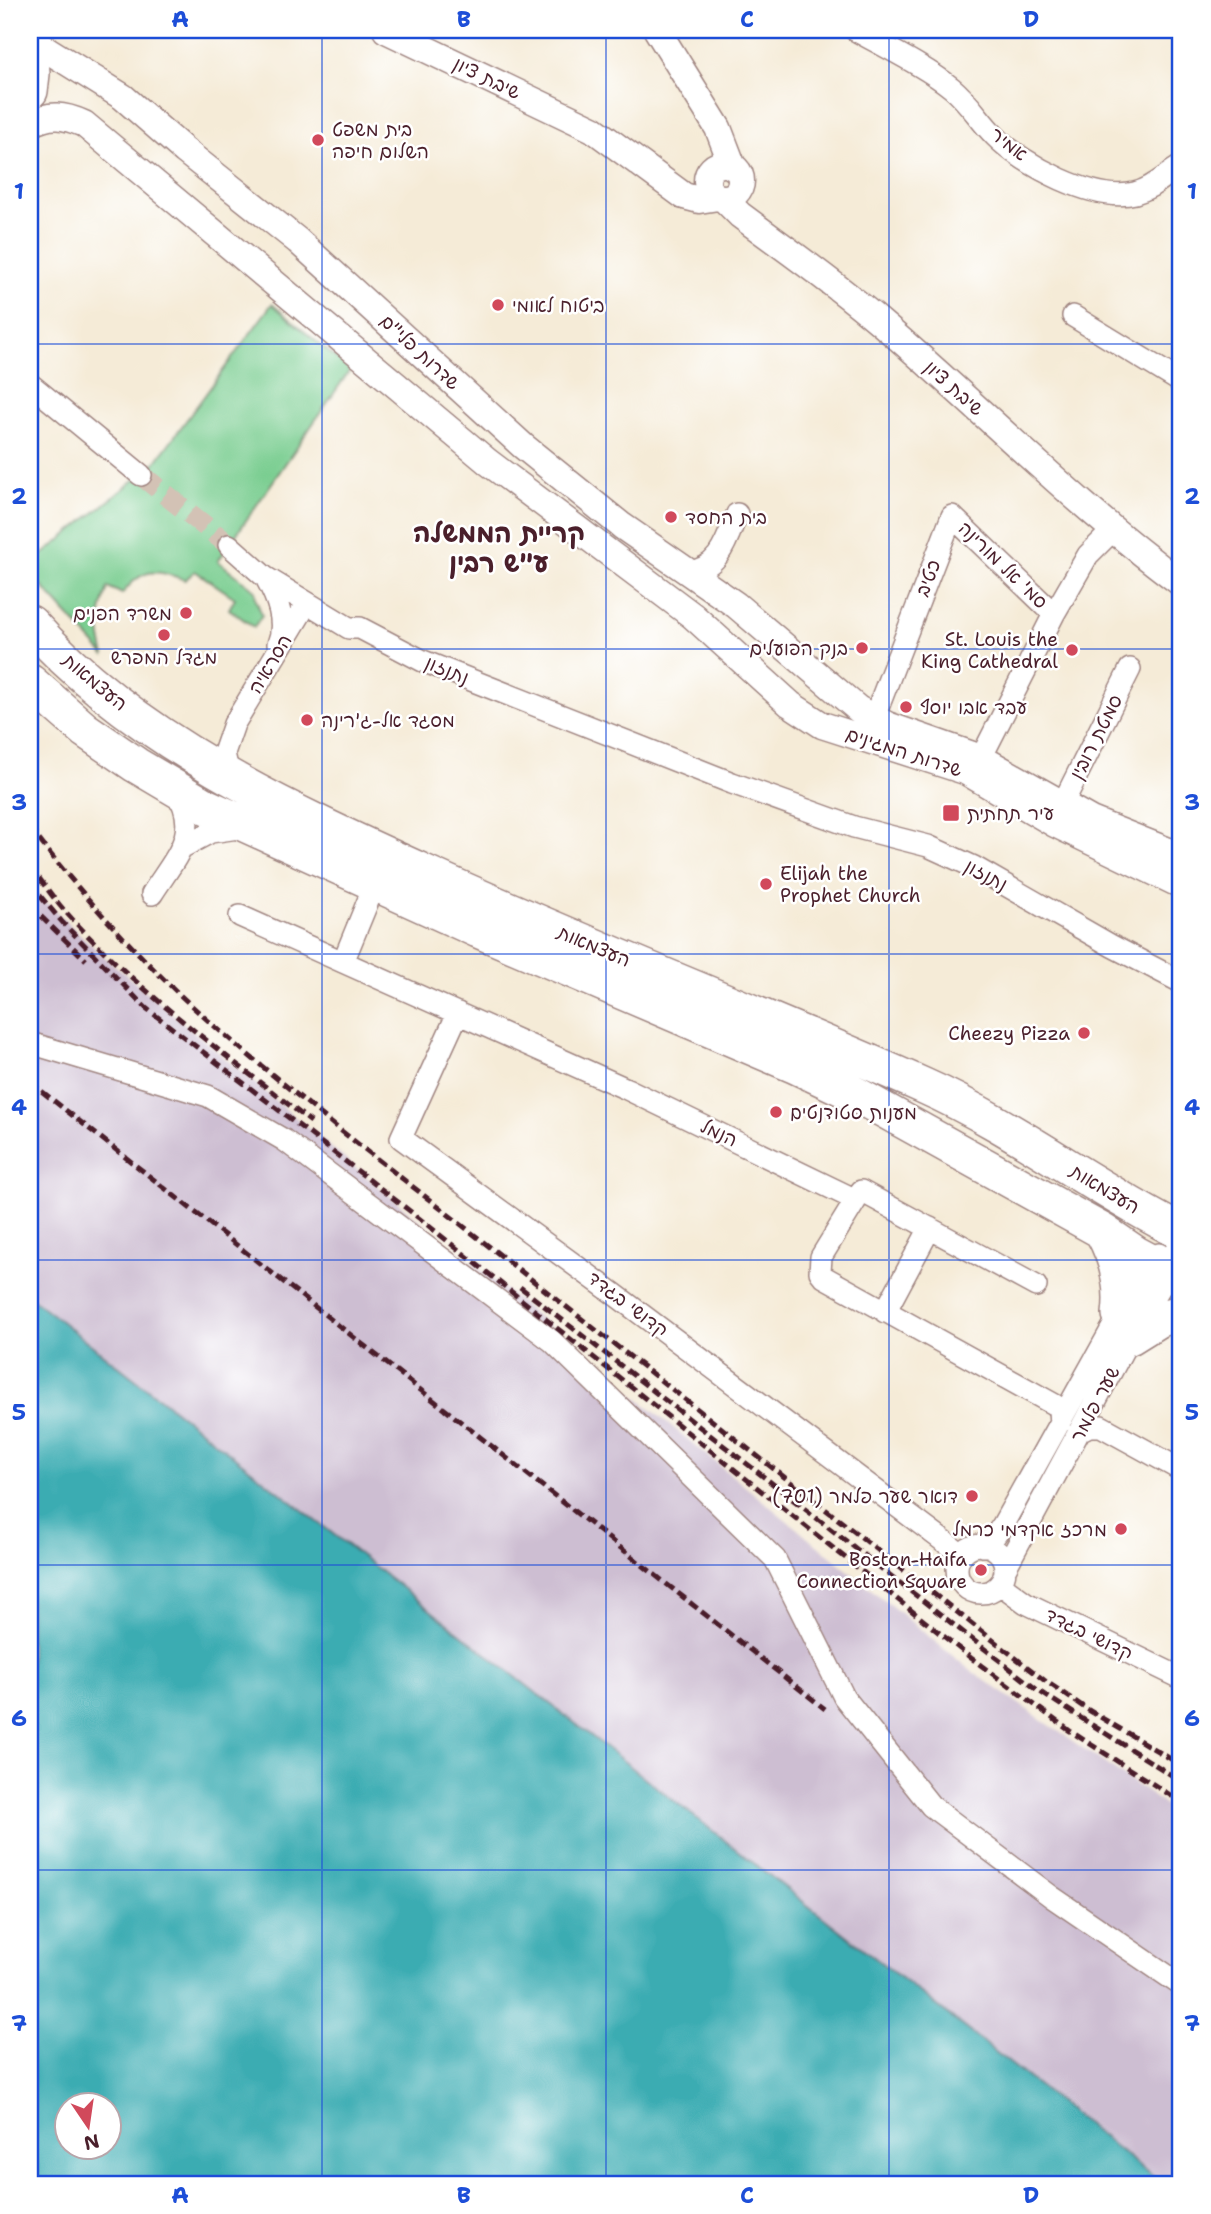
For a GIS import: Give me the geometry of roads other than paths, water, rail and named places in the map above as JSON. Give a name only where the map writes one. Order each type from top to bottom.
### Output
[{"type":"highway","points":[[30,41],[30,91]]},
{"type":"highway","name":"העצמאות","points":[[30,623],[82,674],[117,702],[180,747],[229,776],[344,836],[491,903],[928,1088],[1017,1135],[1094,1184],[1173,1252]]},
{"type":"highway","name":"העצמאות","points":[[30,682],[85,730],[175,789],[251,827],[490,936],[796,1066],[857,1095],[1102,1231],[1173,1252]]},
{"type":"highway","points":[[1102,1231],[1110,1244],[1118,1269],[1126,1326],[1181,1313]]},
{"type":"street","name":"שיבת ציון","points":[[386,30],[593,129],[676,192],[692,199],[708,200],[719,182],[740,215],[879,321],[1112,531],[1181,583]]},
{"type":"street","points":[[657,30],[718,128],[719,182]]},
{"type":"street","name":"אמיר","points":[[855,30],[950,85],[993,135],[1014,153],[1075,186],[1112,195],[1136,193],[1149,188],[1181,166]]},
{"type":"street","name":"שדרות פלי\"ם","points":[[30,41],[123,97],[298,242],[523,446],[622,526],[736,606],[809,666]]},
{"type":"street","name":"שדרות פלי\"ם","points":[[30,124],[53,115],[66,116],[84,124],[488,462],[693,616],[777,693]]},
{"type":"street","points":[[1073,316],[1181,382]]},
{"type":"street","points":[[30,384],[141,475]]},
{"type":"street","points":[[688,572],[712,564],[723,548],[737,514]]},
{"type":"street","name":"סמ' אל מורינה","points":[[952,516],[1054,614]]},
{"type":"street","name":"כטיב","points":[[874,718],[952,516]]},
{"type":"street","points":[[981,758],[1087,555],[1112,531]]},
{"type":"street","name":"נתנזון","points":[[229,545],[265,577],[313,601],[350,626],[423,661],[732,783],[758,809],[771,808],[777,799],[854,827],[928,846],[974,867],[1181,982]]},
{"type":"street","points":[[723,548],[723,577],[736,606]]},
{"type":"street","points":[[265,577],[277,597],[281,623],[281,636],[271,662]]},
{"type":"street","name":"הסראיה","points":[[229,776],[224,753],[234,724],[271,662],[313,601]]},
{"type":"street","points":[[271,662],[295,635],[321,625],[350,626]]},
{"type":"street","points":[[777,693],[790,696],[803,690],[808,682],[809,666]]},
{"type":"street","name":"שדרות המגינים","points":[[809,666],[838,694],[874,718],[981,758],[1091,820],[1181,856]]},
{"type":"street","name":"סמטת רובין","points":[[1062,805],[1130,669]]},
{"type":"street","name":"שדרות המגינים","points":[[777,693],[822,724],[965,772],[1055,824],[1181,885]]},
{"type":"street","name":"הסראיה","points":[[180,747],[209,740],[234,724]]},
{"type":"street","points":[[152,894],[188,832],[189,822],[175,789]]},
{"type":"street","points":[[181,848],[222,828],[251,827]]},
{"type":"street","points":[[343,962],[374,884]]},
{"type":"street","name":"הנמל","points":[[240,916],[627,1089],[856,1200]]},
{"type":"street","name":"קדושי בגדד","points":[[457,1013],[401,1138],[972,1550]]},
{"type":"street","points":[[30,1043],[208,1096],[230,1108],[284,1140],[552,1341],[775,1559],[844,1698],[931,1806],[1052,1897],[1181,1984]]},
{"type":"street","points":[[1036,1286],[861,1191],[821,1257],[820,1272],[828,1281],[1055,1405],[1059,1411],[1060,1423]]},
{"type":"street","points":[[885,1312],[930,1228]]},
{"type":"street","name":"שער פלמר","points":[[972,1550],[994,1537],[1002,1526],[1060,1423],[1173,1252]]},
{"type":"street","name":"שער פלמר","points":[[1002,1577],[1081,1430],[1126,1326]]},
{"type":"street","points":[[1081,1430],[1089,1426],[1101,1426],[1181,1470]]},
{"type":"street","points":[[972,1550],[995,1550],[1000,1556],[1002,1577],[987,1592],[973,1592],[961,1583],[957,1568],[972,1550]]},
{"type":"street","name":"קדושי בגדד","points":[[1002,1577],[1026,1603],[1181,1678]]},
{"type":"water","points":[[30,1297],[1017,2069],[1162,2184],[30,2184]]},
{"type":"tunnel","points":[[141,475],[229,545]]},
{"type":"railway","points":[[30,828],[102,914],[180,995],[335,1126],[1044,1680],[1085,1708],[1181,1765]]},
{"type":"railway","points":[[30,866],[63,909],[120,967],[182,1021],[311,1122]]},
{"type":"railway","points":[[30,884],[63,923],[146,1008],[415,1215],[971,1658],[1070,1731],[1181,1802]]},
{"type":"railway","points":[[30,906],[86,960]]},
{"type":"railway","points":[[30,1082],[825,1709]]},
{"type":"railway","points":[[520,1287],[1040,1692],[1181,1781]]},
{"type":"place","name":"בית משפט השלום חיפה","points":[[318,140]]},
{"type":"place","name":"ביטוח לאומי","points":[[498,305]]},
{"type":"place","name":"בית החסד","points":[[671,517]]},
{"type":"place","name":"משרד הפנים","points":[[186,613]]},
{"type":"place","name":"מגדל המפרש","points":[[164,635]]},
{"type":"place","name":"בנק הפועלים","points":[[862,648]]},
{"type":"place","name":"St. Louis the King Cathedral","points":[[1072,650]]},
{"type":"place","name":"עבד אבו יוסף","points":[[906,707]]},
{"type":"place","name":"מסגד אל-ג'רינה","points":[[307,720]]},
{"type":"place","name":"עיר תחתית","points":[[951,813]]},
{"type":"place","name":"Elijah the Prophet Church","points":[[766,884]]},
{"type":"place","name":"Cheezy Pizza","points":[[1084,1033]]},
{"type":"place","name":"מענות סטודנטים","points":[[776,1112]]},
{"type":"place","name":"דואר שער פלמר (701)","points":[[972,1496]]},
{"type":"place","name":"מרכז אקדמי כרמל","points":[[1121,1529]]},
{"type":"place","name":"Boston-Haifa Connection Square","points":[[981,1570]]},
{"type":"district","name":"קריית הממשלה ע\"ש רבין","points":[[499,547]]}]
